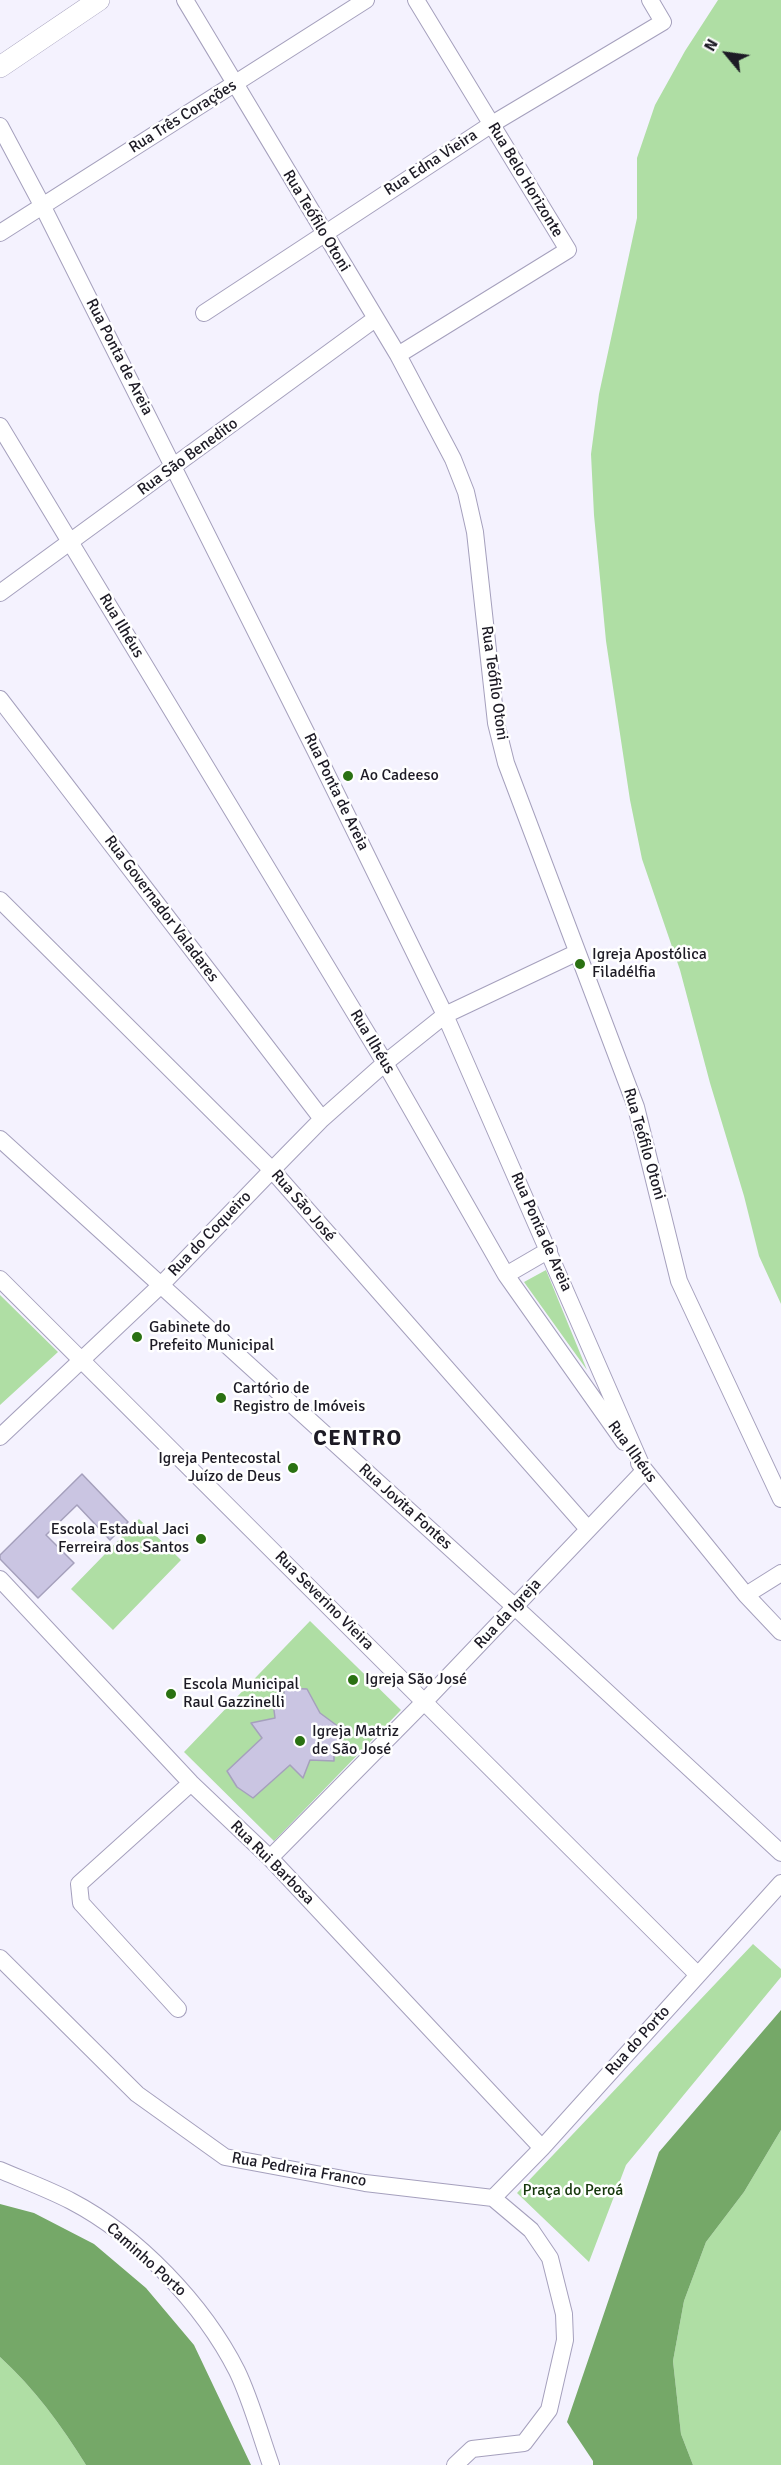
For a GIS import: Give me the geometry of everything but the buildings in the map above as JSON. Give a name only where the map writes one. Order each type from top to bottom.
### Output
[{"type":"street","points":[[0,67],[99,0]]},
{"type":"street","name":"Rua Teófilo Otoni","points":[[185,0],[323,234],[398,355],[453,459],[466,492],[475,532],[496,723],[506,763],[636,1107],[679,1281],[781,1499]]},
{"type":"street","name":"Rua Três Corações","points":[[0,233],[366,0]]},
{"type":"street","name":"Rua Belo Horizonte","points":[[398,355],[568,250],[416,0]]},
{"type":"street","name":"Rua Edna Vieira","points":[[204,313],[492,124],[663,22],[650,0]]},
{"type":"street","name":"Rua Ponta de Areia","points":[[0,126],[174,468],[446,1015],[644,1471]]},
{"type":"street","name":"Rua São Benedito","points":[[0,593],[375,319]]},
{"type":"street","name":"Rua Ilhéus","points":[[0,426],[385,1063],[506,1275],[644,1471],[746,1595],[781,1632]]},
{"type":"street","name":"Rua Governador Valadares","points":[[0,699],[322,1119]]},
{"type":"street","name":"Rua São José","points":[[0,900],[272,1170],[588,1529]]},
{"type":"street","name":"Rua do Coqueiro","points":[[0,1437],[161,1285],[322,1119],[385,1063],[446,1015],[576,953]]},
{"type":"street","name":"Rua Jovita Fontes","points":[[0,1139],[515,1606],[781,1853]]},
{"type":"street","points":[[506,1275],[549,1250]]},
{"type":"street","name":"Rua Severino Vieira","points":[[0,1279],[698,1975]]},
{"type":"street","name":"Rua da Igreja","points":[[270,1858],[425,1701],[644,1471]]},
{"type":"street","points":[[746,1595],[781,1573]]},
{"type":"street","name":"Rua Rui Barbosa","points":[[0,1579],[191,1783],[270,1858],[542,2148]]},
{"type":"street","points":[[178,2009],[81,1903],[79,1884],[191,1783]]},
{"type":"street","name":"Rua do Porto","points":[[493,2198],[542,2148],[781,1882]]},
{"type":"street","name":"Rua Pedreira Franco","points":[[0,1958],[137,2094],[225,2157],[365,2183],[493,2198]]},
{"type":"street","name":"Caminho Porto","points":[[0,2170],[71,2201],[114,2228],[169,2277],[204,2315],[237,2372],[271,2465]]},
{"type":"street","points":[[455,2465],[472,2449],[524,2443],[549,2410],[565,2340],[564,2314],[550,2258],[531,2230],[493,2198]]},
{"type":"green space","points":[[718,0],[781,0],[781,1304],[759,1256],[680,970],[642,859],[630,800],[606,641],[594,515],[591,454],[599,394],[637,218],[637,158],[655,105],[685,51]]},
{"type":"green space","points":[[546,1270],[587,1370],[524,1282]]},
{"type":"green space","points":[[0,1295],[58,1352],[0,1405]]},
{"type":"green space","points":[[139,1519],[181,1560],[113,1630],[71,1589]]},
{"type":"green space","points":[[310,1621],[401,1710],[274,1841],[184,1752]]},
{"type":"green space","name":"Praça do Peroá","points":[[753,1944],[781,1969],[781,1977],[626,2165],[589,2262],[517,2193]]},
{"type":"green space","points":[[781,2130],[781,2465],[693,2465],[681,2434],[673,2361],[684,2301],[706,2242],[744,2192]]},
{"type":"green space","points":[[0,2357],[47,2408],[86,2465],[0,2465]]},
{"type":"shaded area","points":[[781,2010],[781,2130],[744,2192],[706,2242],[684,2301],[673,2361],[681,2434],[693,2465],[593,2465],[593,2461],[567,2422],[659,2152]]},
{"type":"shaded area","points":[[0,2204],[34,2213],[94,2244],[146,2288],[194,2345],[251,2465],[86,2465],[47,2408],[0,2357]]},
{"type":"place","name":"Ao Cadeeso","points":[[348,776]]},
{"type":"place","name":"Igreja Apostólica Filadélfia","points":[[580,964]]},
{"type":"place","name":"Gabinete do Prefeito Municipal","points":[[137,1337]]},
{"type":"place","name":"Cartório de Registro de Imóveis","points":[[221,1398]]},
{"type":"place","name":"Igreja Pentecostal Juízo de Deus","points":[[293,1468]]},
{"type":"place","name":"Escola Estadual Jaci Ferreira dos Santos","points":[[201,1539]]},
{"type":"place","name":"Igreja São José","points":[[353,1680]]},
{"type":"place","name":"Escola Municipal Raul Gazzinelli","points":[[171,1694]]},
{"type":"place","name":"Igreja Matriz de São José","points":[[300,1741]]},
{"type":"district","name":"CENTRO","points":[[358,1439]]}]
